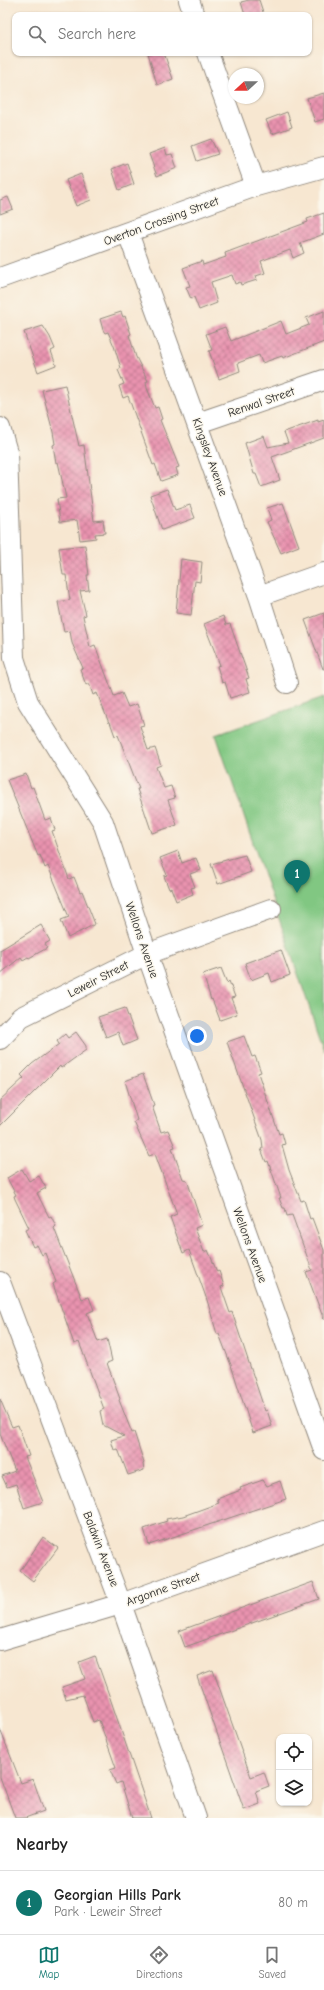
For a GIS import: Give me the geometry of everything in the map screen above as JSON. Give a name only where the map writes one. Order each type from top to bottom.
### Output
[{"type":"street","points":[[189,0],[193,12]]},
{"type":"street","points":[[209,56],[256,186]]},
{"type":"street","name":"Overton Crossing Street","points":[[0,278],[256,186],[324,167]]},
{"type":"street","name":"Kingsley Avenue","points":[[128,233],[198,423],[259,596],[287,683]]},
{"type":"street","name":"Renwal Street","points":[[198,423],[324,380]]},
{"type":"street","name":"Wellons Avenue","points":[[0,428],[7,452],[14,658],[28,702],[103,822],[147,954],[324,1450]]},
{"type":"street","points":[[259,596],[324,574]]},
{"type":"street","name":"Leweir Street","points":[[0,1039],[21,1017],[147,954],[271,909]]},
{"type":"street","name":"Baldwin Avenue","points":[[0,1282],[121,1604],[196,1818]]},
{"type":"street","name":"Argonne Street","points":[[0,1640],[121,1604],[324,1531]]},
{"type":"green space","points":[[324,697],[324,1050],[216,735]]},
{"type":"building","points":[[259,0],[263,12],[244,12],[241,2]]},
{"type":"building","points":[[149,56],[165,56],[173,79],[157,85]]},
{"type":"building","points":[[324,93],[324,119],[315,122],[307,98]]},
{"type":"building","points":[[287,112],[292,127],[272,134],[266,120]]},
{"type":"building","points":[[211,139],[218,154],[197,161],[192,146]]},
{"type":"building","points":[[165,148],[167,155],[172,154],[177,168],[157,176],[149,154]]},
{"type":"building","points":[[127,163],[134,184],[119,190],[112,169]]},
{"type":"building","points":[[81,174],[91,200],[76,206],[66,180]]},
{"type":"building","points":[[8,197],[13,209],[0,214],[0,200]]},
{"type":"building","points":[[324,213],[324,234],[300,243],[304,253],[293,258],[290,250],[261,261],[265,273],[256,276],[257,280],[241,285],[240,282],[235,284],[232,275],[211,282],[217,303],[199,310],[194,297],[191,299],[186,287],[190,286],[183,268],[202,261],[203,265],[226,257],[225,253],[308,222],[307,219]]},
{"type":"building","points":[[324,311],[324,342],[283,358],[282,356],[262,363],[259,355],[238,363],[240,371],[219,379],[209,351],[212,350],[206,334],[225,327],[231,341],[281,321],[286,334],[309,325],[306,318]]},
{"type":"building","points":[[121,312],[123,317],[125,316],[136,357],[148,381],[146,382],[147,388],[155,408],[158,407],[162,419],[160,420],[179,467],[176,468],[178,475],[161,481],[155,464],[153,465],[128,396],[123,398],[119,386],[124,384],[118,370],[121,368],[108,332],[105,333],[103,330],[100,319]]},
{"type":"building","points":[[43,326],[55,349],[51,351],[56,365],[38,372],[24,332]]},
{"type":"building","points":[[65,385],[79,446],[84,445],[94,521],[103,520],[105,533],[95,534],[96,538],[80,540],[77,520],[60,522],[57,499],[66,498],[58,462],[56,463],[53,445],[55,444],[53,432],[42,390]]},
{"type":"building","points":[[318,420],[318,422],[324,420],[324,438],[272,457],[280,480],[261,487],[256,474],[254,474],[245,443],[264,436],[268,447],[288,443],[284,432]]},
{"type":"building","points":[[167,489],[175,510],[190,505],[195,518],[162,530],[150,495]]},
{"type":"building","points":[[283,503],[299,546],[281,553],[267,522],[271,520],[267,508]]},
{"type":"building","points":[[85,545],[89,575],[87,575],[89,590],[80,591],[86,615],[83,616],[90,647],[95,645],[114,696],[122,693],[128,707],[137,704],[144,725],[140,726],[148,750],[155,748],[161,765],[156,767],[164,788],[171,786],[175,798],[168,800],[177,825],[152,833],[137,789],[139,789],[118,735],[115,736],[97,693],[93,695],[89,683],[86,685],[80,669],[83,668],[72,643],[70,631],[64,632],[58,602],[70,600],[66,575],[63,575],[59,548]]},
{"type":"building","points":[[181,559],[202,562],[200,582],[195,581],[191,615],[176,613]]},
{"type":"building","points":[[324,613],[324,669],[323,669],[305,620]]},
{"type":"building","points":[[223,616],[226,625],[230,624],[249,678],[246,679],[250,692],[230,698],[225,682],[222,683],[217,666],[220,665],[204,624]]},
{"type":"building","points":[[26,774],[31,788],[33,787],[45,820],[51,818],[55,830],[52,831],[69,879],[74,877],[80,892],[82,891],[95,924],[68,938],[61,920],[69,917],[48,866],[45,868],[40,855],[38,856],[7,780]]},
{"type":"building","points":[[178,851],[182,863],[196,858],[201,870],[190,874],[195,887],[191,888],[193,894],[176,901],[164,876],[167,875],[160,858]]},
{"type":"building","points":[[245,855],[251,872],[218,884],[211,864]]},
{"type":"building","points":[[41,925],[50,941],[45,944],[47,948],[29,958],[28,957],[23,960],[21,957],[0,974],[0,950]]},
{"type":"building","points":[[281,950],[290,975],[272,982],[269,973],[251,980],[245,963]]},
{"type":"building","points":[[221,968],[227,983],[229,981],[235,997],[231,998],[237,1014],[220,1020],[212,999],[211,1000],[203,974]]},
{"type":"building","points":[[125,1008],[137,1040],[123,1046],[118,1032],[106,1037],[98,1017]]},
{"type":"building","points":[[76,1032],[86,1046],[86,1050],[61,1068],[60,1066],[0,1126],[0,1100],[24,1078],[21,1075],[32,1064],[59,1044],[57,1041],[65,1034],[68,1038]]},
{"type":"building","points":[[244,1036],[252,1057],[255,1056],[261,1072],[258,1073],[279,1134],[282,1133],[285,1144],[282,1145],[289,1170],[301,1201],[304,1200],[310,1219],[312,1218],[324,1250],[324,1320],[306,1272],[312,1270],[292,1215],[287,1216],[285,1208],[283,1208],[279,1198],[281,1198],[268,1161],[266,1162],[261,1149],[263,1148],[262,1140],[227,1042]]},
{"type":"building","points":[[143,1074],[154,1105],[152,1106],[161,1132],[168,1130],[175,1147],[172,1148],[183,1179],[187,1180],[202,1225],[195,1228],[204,1252],[208,1250],[217,1272],[219,1271],[224,1286],[221,1287],[230,1313],[232,1312],[265,1411],[267,1410],[272,1426],[253,1433],[231,1365],[219,1334],[217,1334],[207,1300],[189,1250],[183,1253],[170,1217],[177,1214],[155,1154],[149,1156],[134,1122],[137,1120],[125,1081]]},
{"type":"building","points":[[22,1169],[29,1181],[39,1176],[46,1188],[37,1193],[49,1217],[51,1216],[56,1226],[54,1228],[82,1299],[89,1297],[94,1310],[87,1313],[98,1342],[107,1339],[112,1361],[107,1363],[120,1399],[119,1400],[132,1433],[134,1432],[144,1463],[144,1470],[128,1475],[118,1449],[114,1450],[111,1440],[124,1436],[103,1425],[100,1411],[104,1409],[79,1342],[74,1344],[53,1284],[56,1282],[45,1253],[42,1255],[37,1245],[33,1247],[25,1230],[29,1228],[15,1199],[14,1196],[16,1195],[7,1178]]},
{"type":"building","points":[[0,1399],[12,1427],[18,1425],[29,1456],[25,1457],[43,1502],[24,1508],[16,1484],[7,1487],[2,1476],[15,1471],[0,1434]]},
{"type":"building","points":[[263,1480],[267,1486],[280,1481],[286,1499],[149,1545],[144,1529],[167,1521],[166,1519],[183,1516],[219,1503],[217,1499],[241,1490],[240,1488]]},
{"type":"building","points":[[43,1537],[58,1548],[33,1581],[20,1571]]},
{"type":"building","points":[[313,1582],[319,1599],[185,1647],[179,1631]]},
{"type":"building","points":[[95,1656],[151,1818],[132,1818],[121,1782],[116,1784],[110,1770],[116,1768],[99,1720],[93,1722],[83,1695],[66,1699],[62,1687],[85,1679],[79,1662]]},
{"type":"building","points":[[213,1670],[251,1777],[264,1772],[269,1786],[256,1791],[260,1804],[244,1810],[197,1676]]},
{"type":"building","points":[[0,1729],[21,1783],[33,1779],[44,1811],[25,1818],[15,1818],[0,1777]]},
{"type":"place","name":"Georgian Hills Park","points":[[297,893]]}]
